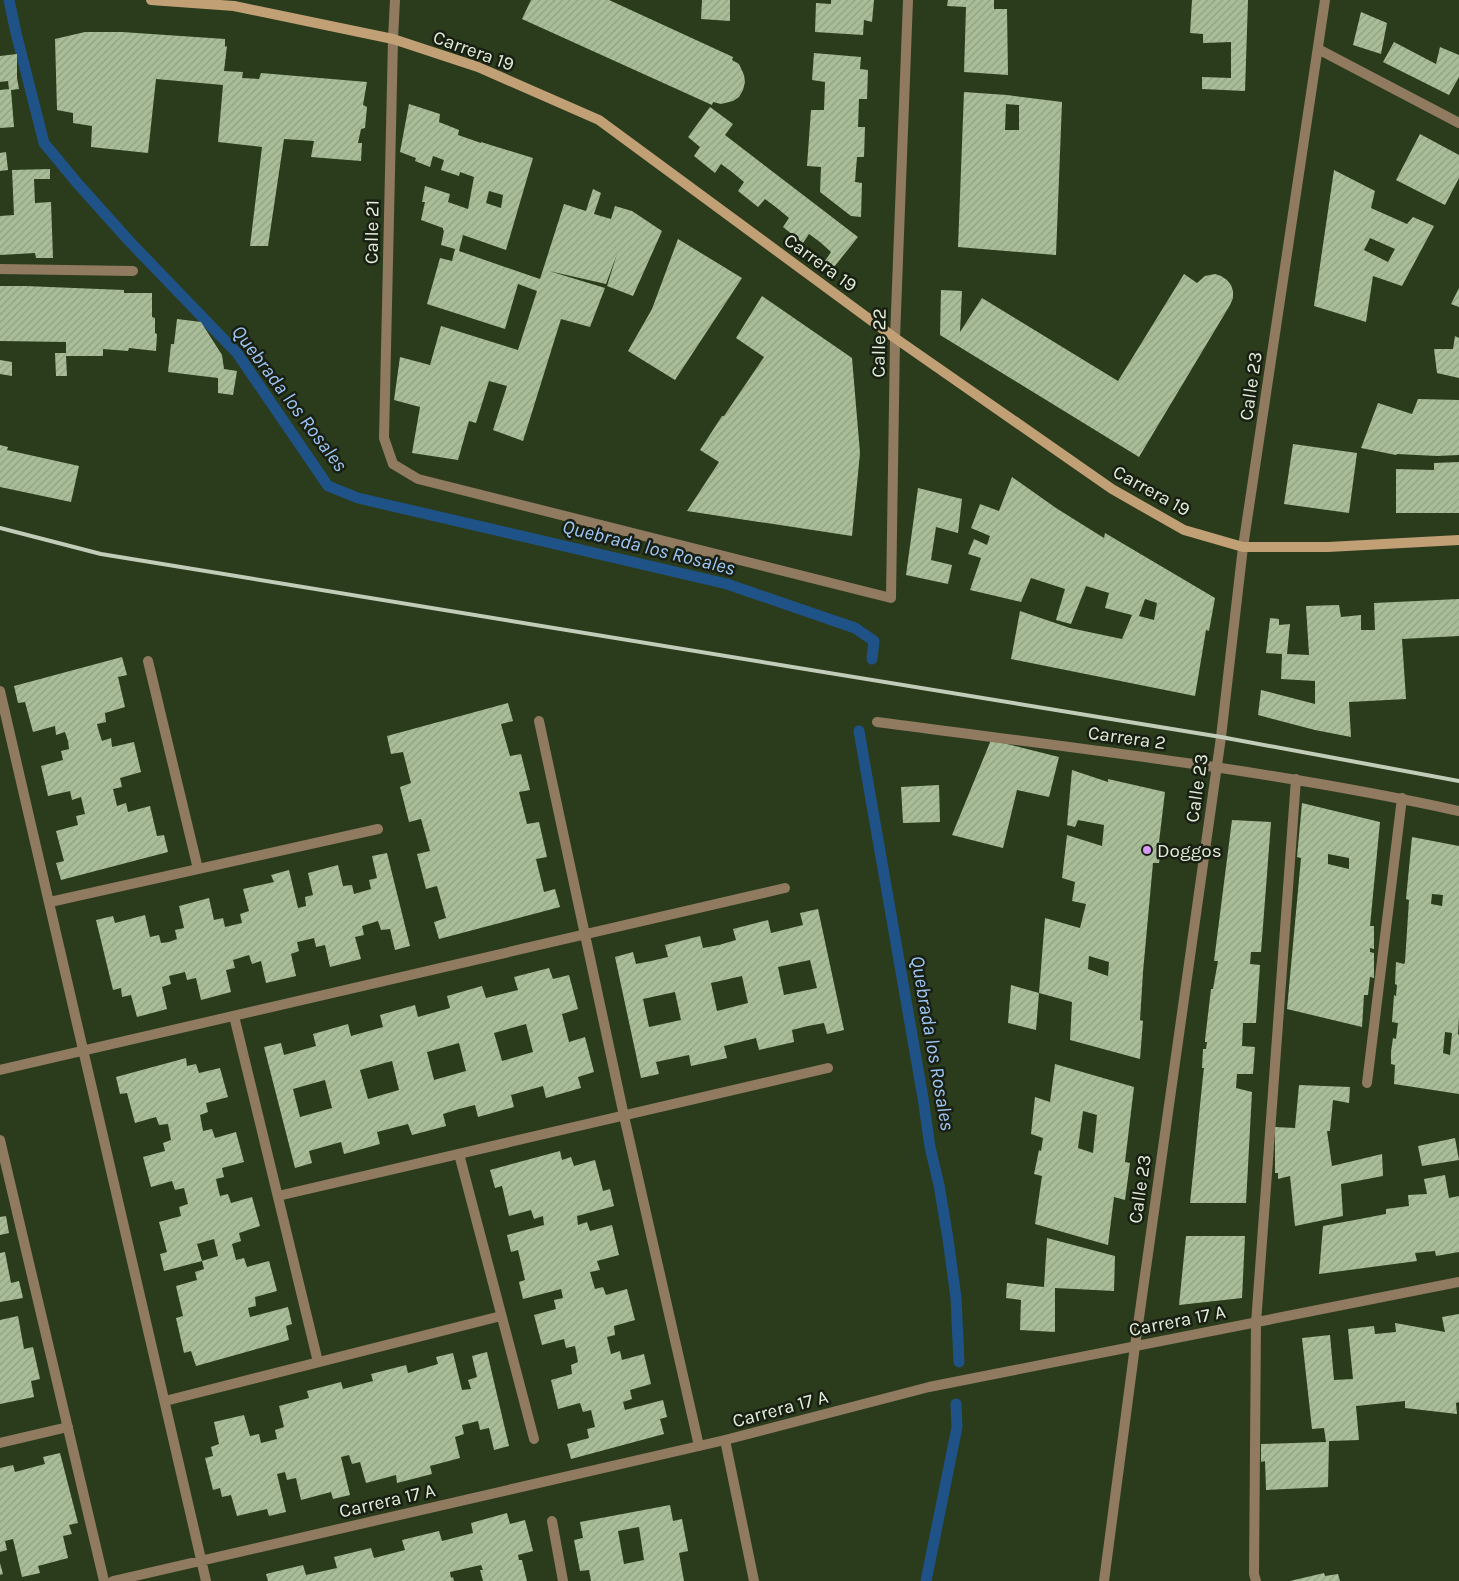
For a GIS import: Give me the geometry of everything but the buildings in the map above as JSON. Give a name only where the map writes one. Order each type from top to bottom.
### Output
[{"type":"street","name":"Carrera 19","points":[[152,0],[234,6],[393,40],[478,67],[599,120],[895,338],[1112,489],[1184,530],[1243,547],[1328,547],[1459,540]]},
{"type":"street","name":"Calle 21","points":[[395,0],[384,438],[393,464],[418,479],[891,598]]},
{"type":"street","name":"Calle 22","points":[[891,598],[895,338],[908,0]]},
{"type":"street","name":"Calle 23","points":[[1104,1581],[1216,767],[1243,547],[1325,0]]},
{"type":"street","points":[[1318,49],[1459,123]]},
{"type":"street","points":[[0,269],[133,271]]},
{"type":"street","points":[[148,660],[198,869]]},
{"type":"street","points":[[0,691],[206,1581]]},
{"type":"street","points":[[538,721],[624,1116],[699,1446]]},
{"type":"street","name":"Carrera 2","points":[[877,722],[1296,779],[1402,798],[1459,811]]},
{"type":"street","points":[[1256,1581],[1254,1574],[1256,1323],[1296,779]]},
{"type":"street","points":[[1367,1082],[1402,798]]},
{"type":"street","points":[[50,902],[378,829]]},
{"type":"street","points":[[0,1070],[785,888]]},
{"type":"street","points":[[234,1016],[318,1362]]},
{"type":"street","points":[[278,1196],[828,1068]]},
{"type":"street","points":[[0,1140],[104,1581]]},
{"type":"street","points":[[459,1154],[534,1439]]},
{"type":"street","name":"Carrera 17 A","points":[[113,1581],[725,1440],[929,1387],[1459,1282]]},
{"type":"street","points":[[165,1401],[501,1316]]},
{"type":"street","points":[[0,1442],[68,1427]]},
{"type":"street","points":[[725,1440],[754,1581]]},
{"type":"street","points":[[552,1521],[563,1581]]},
{"type":"waterway","name":"Quebrada los Rosales","points":[[9,0],[44,143],[131,243],[237,353],[328,486],[358,498],[727,584],[855,628],[874,641],[872,659]]},
{"type":"waterway","name":"Quebrada los Rosales","points":[[859,731],[930,1147],[939,1185],[948,1239],[956,1298],[959,1362]]},
{"type":"waterway","name":"Quebrada los Rosales","points":[[926,1581],[957,1427],[956,1404]]},
{"type":"railway","points":[[0,528],[101,554],[1221,737],[1459,781]]},
{"type":"place","name":"Doggos","points":[[1147,850]]}]
